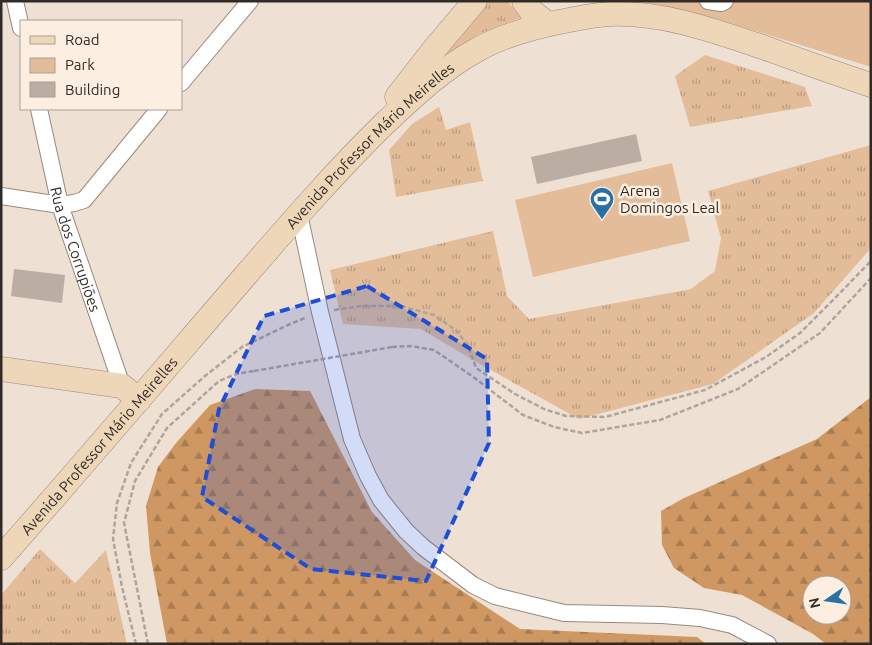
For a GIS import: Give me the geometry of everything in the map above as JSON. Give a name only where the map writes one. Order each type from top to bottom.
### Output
[{"type":"main road","points":[[354,153],[415,72],[475,1]]},
{"type":"main road","points":[[524,1],[531,11],[548,24]]},
{"type":"main road","name":"Avenida Professor Mário Meirelles","points":[[1,558],[25,531],[130,393],[354,153],[431,80],[477,50],[498,39],[548,24],[607,14],[636,14],[711,29],[871,85]]},
{"type":"main road","points":[[1,369],[130,393]]},
{"type":"main road","points":[[1,527],[25,531]]},
{"type":"street","points":[[15,1],[20,24]]},
{"type":"street","points":[[182,82],[250,1]]},
{"type":"street","points":[[708,1],[721,4],[724,1]]},
{"type":"street","name":"Rua dos Corrupiões","points":[[39,110],[60,205],[130,393]]},
{"type":"street","points":[[1,196],[60,205],[84,200],[158,110]]},
{"type":"street","points":[[299,214],[320,312],[352,439],[381,500],[406,531],[423,547],[473,585],[495,596],[564,613],[662,615],[700,618],[732,625],[768,644]]},
{"type":"path","points":[[136,644],[113,539],[117,503],[131,463],[162,414],[205,376],[242,347],[320,312],[362,306],[401,306],[434,315],[457,332],[468,346],[476,368],[515,394],[544,409],[566,416],[606,417],[705,390],[766,357],[800,333],[871,260]]},
{"type":"path","points":[[148,644],[124,523],[135,481],[167,428],[219,381],[236,374],[392,347],[411,346],[434,350],[523,415],[554,427],[582,433],[660,420],[738,389],[820,333],[871,278]]},
{"type":"highlighted area","points":[[367,286],[487,359],[489,443],[426,581],[311,569],[202,497],[219,409],[264,316]]},
{"type":"green space","points":[[487,1],[508,1],[516,12],[524,17],[479,34],[448,53],[446,49]]},
{"type":"green space","points":[[642,1],[871,1],[871,67],[717,19]]},
{"type":"green space","points":[[705,55],[805,87],[812,106],[690,127],[675,76]]},
{"type":"green space","points":[[439,107],[446,130],[470,122],[483,181],[396,197],[389,150],[412,124]]},
{"type":"green space","points":[[871,145],[871,248],[814,313],[713,384],[579,419],[421,329],[343,324],[330,270],[493,231],[507,296],[529,319],[691,289],[715,271],[721,238],[708,191]]},
{"type":"green space","name":"Arena Domingos Leal","points":[[672,163],[690,241],[533,277],[515,200]]},
{"type":"green space","points":[[255,389],[310,391],[372,512],[415,560],[520,629],[697,637],[706,644],[167,644],[150,553],[146,506],[158,467],[176,443],[210,405]]},
{"type":"green space","points":[[871,397],[871,644],[826,644],[813,634],[742,595],[704,588],[674,568],[662,545],[661,511],[684,498],[817,439]]},
{"type":"green space","points":[[40,549],[75,583],[106,550],[127,644],[1,644],[1,595]]},
{"type":"building","points":[[636,134],[642,161],[537,184],[531,157]]},
{"type":"building","points":[[14,269],[65,275],[62,303],[11,296]]},
{"type":"place","name":"Arena Domingos Leal","points":[[602,220]]}]
